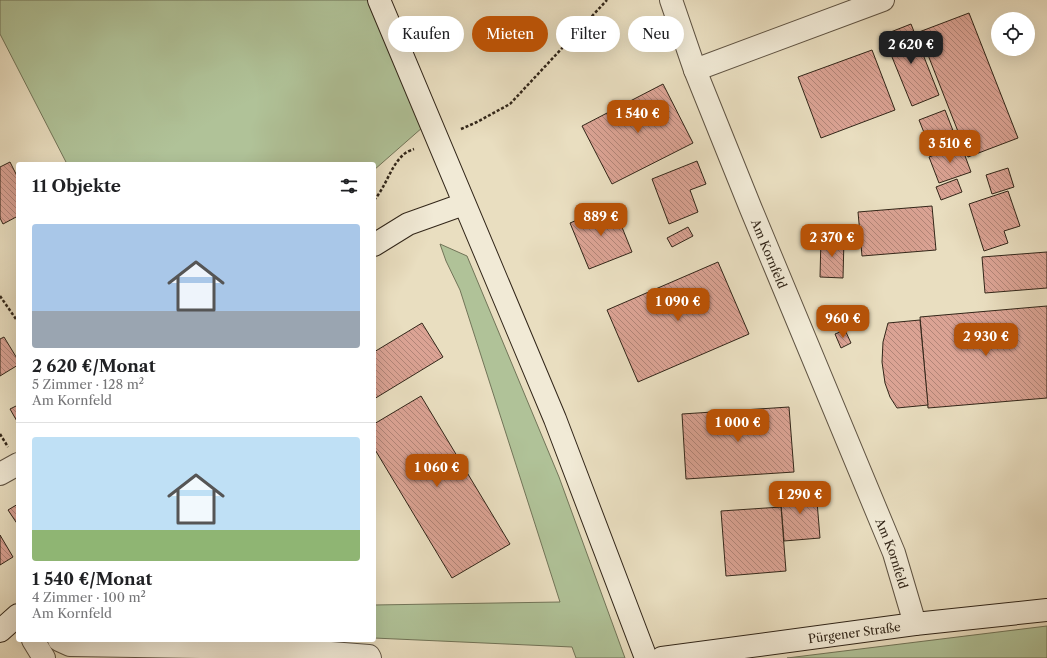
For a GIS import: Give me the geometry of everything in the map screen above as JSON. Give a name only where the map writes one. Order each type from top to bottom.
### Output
[{"type":"street","points":[[379,0],[555,419],[646,658]]},
{"type":"street","name":"Am Kornfeld","points":[[671,0],[695,70],[751,209],[894,553],[915,624]]},
{"type":"street","points":[[695,70],[884,0]]},
{"type":"street","points":[[376,244],[408,224],[464,204]]},
{"type":"street","points":[[0,474],[16,465]]},
{"type":"street","name":"Pürgener Straße","points":[[662,658],[915,624],[1047,610]]},
{"type":"street","points":[[0,632],[16,617]]},
{"type":"street","points":[[35,642],[44,658]]},
{"type":"street","points":[[63,642],[70,645],[266,648],[370,657]]},
{"type":"path","points":[[461,129],[478,122],[510,104],[607,0]]},
{"type":"path","points":[[376,198],[396,164],[404,154],[414,149]]},
{"type":"path","points":[[0,296],[16,319]]},
{"type":"green space","points":[[0,0],[371,0],[388,42],[388,52],[392,52],[423,127],[376,168],[376,162],[66,162],[0,34]]},
{"type":"green space","points":[[440,244],[467,256],[559,477],[625,658],[576,658],[572,647],[376,638],[376,605],[560,602],[460,290],[446,261]]},
{"type":"green space","points":[[1047,626],[1047,658],[787,658]]},
{"type":"building","points":[[969,13],[1018,138],[968,157],[919,32]]},
{"type":"building","points":[[911,24],[939,95],[912,106],[883,35]]},
{"type":"building","points":[[872,50],[895,110],[821,138],[798,77]]},
{"type":"building","points":[[663,84],[693,143],[612,184],[582,126]]},
{"type":"building","points":[[945,110],[959,146],[933,155],[919,120]]},
{"type":"building","points":[[961,145],[971,172],[939,183],[929,157]]},
{"type":"building","points":[[697,161],[706,184],[690,190],[698,212],[669,224],[652,179]]},
{"type":"building","points":[[10,162],[16,174],[16,217],[3,224],[0,218],[0,167]]},
{"type":"building","points":[[1008,168],[1014,187],[992,194],[986,175]]},
{"type":"building","points":[[957,179],[962,192],[941,200],[936,187]]},
{"type":"building","points":[[1008,191],[1020,226],[1004,231],[1008,243],[984,251],[969,204]]},
{"type":"building","points":[[613,205],[632,252],[589,269],[570,223]]},
{"type":"building","points":[[932,206],[936,250],[862,256],[858,212]]},
{"type":"building","points":[[688,227],[693,236],[672,247],[667,238]]},
{"type":"building","points":[[821,238],[844,239],[843,278],[820,277]]},
{"type":"building","points":[[1047,252],[1047,288],[985,293],[982,257]]},
{"type":"building","points":[[718,262],[749,334],[638,382],[607,310]]},
{"type":"building","points":[[1047,306],[1047,398],[928,408],[920,317]]},
{"type":"building","points":[[920,320],[928,405],[897,408],[890,397],[885,383],[882,362],[883,342],[888,323]]},
{"type":"building","points":[[422,323],[443,357],[376,398],[376,351]]},
{"type":"building","points":[[845,330],[851,343],[841,348],[835,334]]},
{"type":"building","points":[[4,337],[16,357],[16,366],[0,376],[0,339]]},
{"type":"building","points":[[421,396],[510,544],[452,578],[376,451],[376,423]]},
{"type":"building","points":[[16,406],[16,420],[10,409]]},
{"type":"building","points":[[789,407],[794,472],[686,479],[682,414]]},
{"type":"building","points":[[816,489],[820,538],[784,541],[780,492]]},
{"type":"building","points":[[16,505],[16,522],[8,510]]},
{"type":"building","points":[[781,507],[786,571],[726,576],[721,511]]},
{"type":"building","points":[[0,535],[13,557],[0,565]]}]
